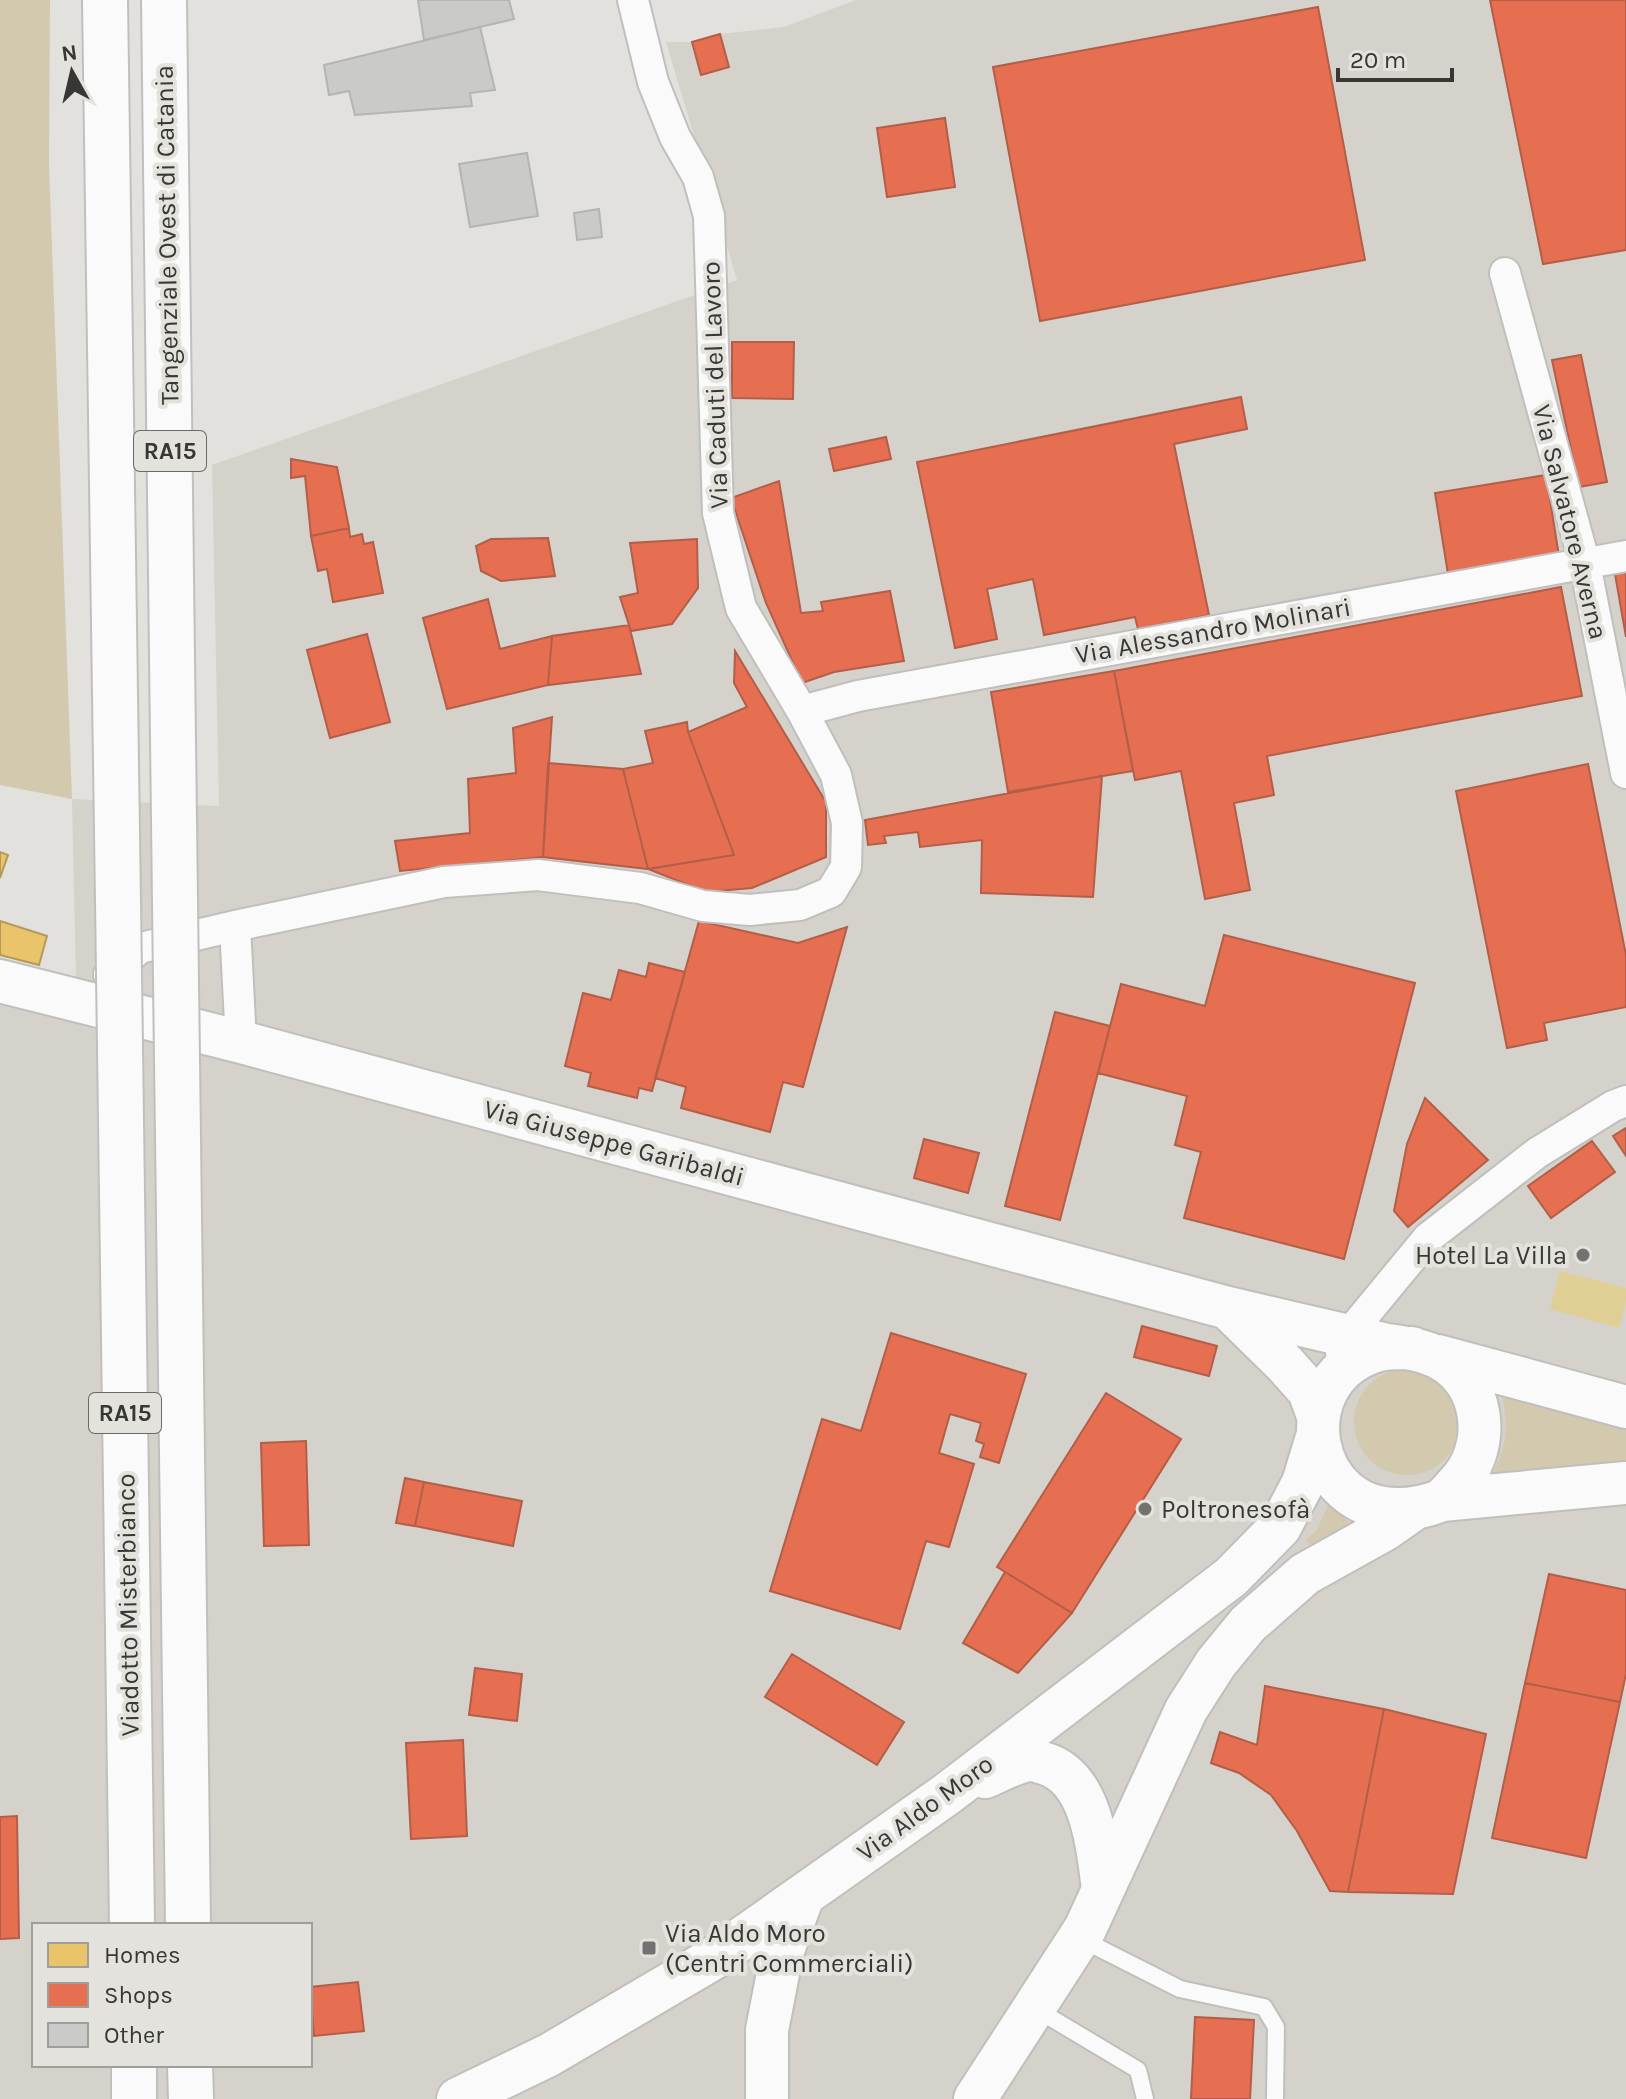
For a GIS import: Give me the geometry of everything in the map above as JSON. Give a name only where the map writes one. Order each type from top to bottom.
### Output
[{"type":"highway","name":"Viadotto Misterbianco","points":[[105,0],[132,1923]]},
{"type":"highway","name":"Tangenziale Ovest di Catania","points":[[164,0],[188,1923]]},
{"type":"highway","points":[[134,2067],[134,2099]]},
{"type":"highway","points":[[190,2067],[191,2099]]},
{"type":"main road","name":"Via Giuseppe Garibaldi","points":[[0,981],[241,1042],[1228,1308],[1395,1346],[1626,1407]]},
{"type":"main road","points":[[1228,1308],[1309,1391],[1320,1416],[1322,1456],[1330,1473],[1342,1487],[1375,1507],[1394,1510],[1626,1483]]},
{"type":"main road","points":[[975,2099],[1085,1929],[1186,1710],[1216,1663],[1248,1624],[1305,1574],[1428,1504],[1462,1480],[1473,1462],[1479,1441],[1480,1420],[1475,1400],[1465,1381],[1450,1365],[1395,1346],[1370,1352],[1336,1377],[1320,1416]]},
{"type":"main road","name":"Via Aldo Moro","points":[[458,2099],[549,2055],[714,1958],[947,1794],[1231,1577],[1280,1527],[1303,1483],[1320,1416]]},
{"type":"main road","points":[[947,1794],[1007,1767],[1031,1760],[1052,1766],[1070,1777],[1082,1798],[1096,1837],[1103,1890]]},
{"type":"main road","points":[[767,2099],[767,2030],[782,1953],[803,1896]]},
{"type":"street","name":"Via Caduti del Lavoro","points":[[77,1001],[140,948],[444,882],[538,875],[640,888],[703,906],[750,910],[800,905],[831,892],[846,867],[847,823],[836,775],[741,608],[721,527],[713,393],[709,216],[698,177],[675,137],[653,82],[633,0]]},
{"type":"street","name":"Via Salvatore Averna","points":[[1505,273],[1585,564],[1626,773]]},
{"type":"street","name":"Via Alessandro Molinari","points":[[802,711],[858,696],[1626,556]]},
{"type":"street","points":[[235,926],[241,1042]]},
{"type":"street","points":[[1320,1416],[1395,1346],[1382,1325],[1382,1293],[1428,1238],[1537,1153],[1626,1101]]},
{"type":"lane","points":[[1079,1938],[1180,1989],[1264,2007],[1276,2027],[1275,2099]]},
{"type":"lane","points":[[1034,2008],[1138,2070],[1145,2099]]},
{"type":"shaded area","points":[[0,0],[50,0],[49,164],[72,799],[0,785]]},
{"type":"shaded area","points":[[856,0],[1626,0],[1626,2099],[0,2099],[0,959],[76,982],[72,799],[219,806],[212,465],[737,280],[666,42],[692,42],[720,34],[784,27]]},
{"type":"shaded area","points":[[1560,1271],[1626,1288],[1626,1302],[1619,1328],[1550,1309]]},
{"type":"shaded area","points":[[1407,1369],[1427,1373],[1444,1385],[1456,1402],[1460,1422],[1456,1442],[1444,1459],[1427,1471],[1407,1475],[1387,1471],[1370,1459],[1358,1442],[1354,1422],[1358,1402],[1370,1385],[1387,1373]]},
{"type":"shaded area","points":[[1501,1389],[1626,1422],[1626,1464],[1488,1482],[1500,1458],[1505,1437]]},
{"type":"shaded area","points":[[1329,1503],[1351,1524],[1312,1548],[1306,1540],[1316,1531]]},
{"type":"building: Homes","points":[[0,852],[8,855],[0,878]]},
{"type":"building: Homes","points":[[0,921],[47,936],[39,965],[0,955]]},
{"type":"building: Shops","points":[[1490,0],[1626,0],[1626,250],[1543,264]]},
{"type":"building: Shops","points":[[1318,7],[1365,260],[1040,321],[993,67]]},
{"type":"building: Shops","points":[[720,34],[729,67],[701,75],[692,42]]},
{"type":"building: Shops","points":[[945,118],[955,187],[887,197],[877,128]]},
{"type":"building: Shops","points":[[732,342],[794,342],[793,399],[732,398]]},
{"type":"building: Shops","points":[[1581,355],[1607,482],[1579,487],[1552,360]]},
{"type":"building: Shops","points":[[1241,397],[1247,429],[1174,444],[1209,615],[1138,629],[1135,617],[1044,635],[1033,579],[987,589],[997,639],[955,648],[917,462]]},
{"type":"building: Shops","points":[[886,437],[891,459],[834,471],[829,449]]},
{"type":"building: Shops","points":[[291,459],[337,467],[349,528],[311,536],[305,476],[291,478]]},
{"type":"building: Shops","points":[[1546,475],[1559,556],[1448,574],[1435,493]]},
{"type":"building: Shops","points":[[779,481],[801,613],[823,611],[821,602],[890,591],[904,661],[834,672],[802,683],[766,603],[731,498]]},
{"type":"building: Shops","points":[[349,528],[350,537],[362,534],[364,544],[373,542],[383,593],[333,602],[327,569],[318,571],[311,536]]},
{"type":"building: Shops","points":[[548,538],[555,576],[501,581],[481,571],[476,546],[491,539]]},
{"type":"building: Shops","points":[[697,539],[698,588],[672,624],[631,631],[620,597],[638,593],[630,543]]},
{"type":"building: Shops","points":[[1626,572],[1626,637],[1615,574]]},
{"type":"building: Shops","points":[[1561,587],[1582,696],[1267,756],[1274,795],[1234,803],[1250,890],[1205,899],[1181,771],[1135,780],[1114,671]]},
{"type":"building: Shops","points":[[488,599],[500,649],[552,636],[548,685],[447,709],[423,618]]},
{"type":"building: Shops","points":[[629,625],[641,674],[548,685],[552,636]]},
{"type":"building: Shops","points":[[367,634],[390,722],[330,738],[307,650]]},
{"type":"building: Shops","points":[[735,651],[826,802],[826,857],[752,888],[706,892],[648,869],[734,855],[688,732],[747,707],[734,683]]},
{"type":"building: Shops","points":[[1114,671],[1133,771],[1008,792],[991,692]]},
{"type":"building: Shops","points":[[552,717],[543,857],[400,871],[395,841],[470,833],[468,779],[516,773],[513,728]]},
{"type":"building: Shops","points":[[687,722],[734,855],[648,869],[623,769],[653,763],[645,731]]},
{"type":"building: Shops","points":[[548,763],[623,769],[648,869],[543,857]]},
{"type":"building: Shops","points":[[1588,764],[1626,955],[1626,1007],[1544,1023],[1547,1040],[1507,1048],[1456,791]]},
{"type":"building: Shops","points":[[1102,776],[1093,897],[981,893],[982,840],[920,847],[918,832],[884,836],[886,843],[868,845],[865,820]]},
{"type":"building: Shops","points":[[699,921],[798,943],[847,927],[803,1087],[783,1082],[770,1132],[681,1108],[686,1087],[655,1078]]},
{"type":"building: Shops","points":[[1224,935],[1415,983],[1344,1259],[1184,1218],[1201,1152],[1175,1145],[1187,1096],[1098,1073],[1121,984],[1205,1006]]},
{"type":"building: Shops","points":[[649,963],[685,972],[652,1091],[639,1088],[637,1098],[588,1086],[591,1073],[565,1066],[583,993],[611,1000],[619,970],[646,977]]},
{"type":"building: Shops","points":[[1055,1012],[1110,1026],[1060,1220],[1005,1206]]},
{"type":"building: Shops","points":[[1425,1098],[1488,1160],[1408,1227],[1394,1211],[1407,1144]]},
{"type":"building: Shops","points":[[1626,1128],[1626,1156],[1613,1136]]},
{"type":"building: Shops","points":[[924,1139],[979,1153],[968,1193],[914,1178]]},
{"type":"building: Shops","points":[[1592,1141],[1615,1172],[1551,1218],[1528,1186]]},
{"type":"building: Shops","points":[[1142,1326],[1217,1346],[1209,1376],[1134,1357]]},
{"type":"building: Shops","points":[[891,1333],[1026,1374],[999,1463],[980,1457],[984,1444],[976,1441],[981,1423],[950,1414],[939,1453],[974,1464],[949,1547],[926,1541],[900,1629],[770,1591],[822,1419],[861,1431]]},
{"type":"building: Shops","points":[[1106,1393],[1181,1439],[1072,1613],[997,1567]]},
{"type":"building: Shops","points":[[306,1441],[309,1545],[264,1546],[261,1443]]},
{"type":"building: Shops","points":[[405,1478],[424,1482],[415,1526],[396,1523]]},
{"type":"building: Shops","points":[[424,1482],[522,1501],[513,1546],[415,1526]]},
{"type":"building: Shops","points":[[1005,1572],[1072,1613],[1018,1673],[963,1643]]},
{"type":"building: Shops","points":[[1549,1574],[1626,1590],[1626,1674],[1620,1702],[1525,1683]]},
{"type":"building: Shops","points":[[792,1654],[904,1722],[877,1765],[765,1697]]},
{"type":"building: Shops","points":[[475,1668],[522,1674],[517,1721],[469,1715]]},
{"type":"building: Shops","points":[[1525,1683],[1620,1702],[1586,1858],[1492,1838]]},
{"type":"building: Shops","points":[[1265,1686],[1384,1709],[1348,1892],[1330,1891],[1297,1831],[1271,1795],[1239,1773],[1211,1763],[1220,1732],[1257,1745]]},
{"type":"building: Shops","points":[[1384,1709],[1486,1734],[1453,1894],[1348,1892]]},
{"type":"building: Shops","points":[[463,1740],[467,1836],[411,1839],[406,1743]]},
{"type":"building: Shops","points":[[17,1816],[19,1938],[0,1939],[0,1817]]},
{"type":"building: Shops","points":[[358,1982],[364,2031],[314,2036],[312,1987]]},
{"type":"building: Shops","points":[[1195,2017],[1254,2020],[1250,2099],[1191,2099]]},
{"type":"building: Other","points":[[418,0],[509,0],[514,19],[424,40]]},
{"type":"building: Other","points":[[480,27],[495,90],[470,93],[472,106],[355,115],[349,91],[329,95],[324,65]]},
{"type":"building: Other","points":[[527,153],[538,216],[470,227],[459,164]]},
{"type":"building: Other","points":[[599,209],[602,237],[577,240],[574,213]]},
{"type":"place","name":"Hotel La Villa","points":[[1583,1255]]},
{"type":"place","name":"Poltronesofà","points":[[1145,1509]]},
{"type":"place","name":"Via Aldo Moro (Centri Commerciali)","points":[[649,1948]]}]
